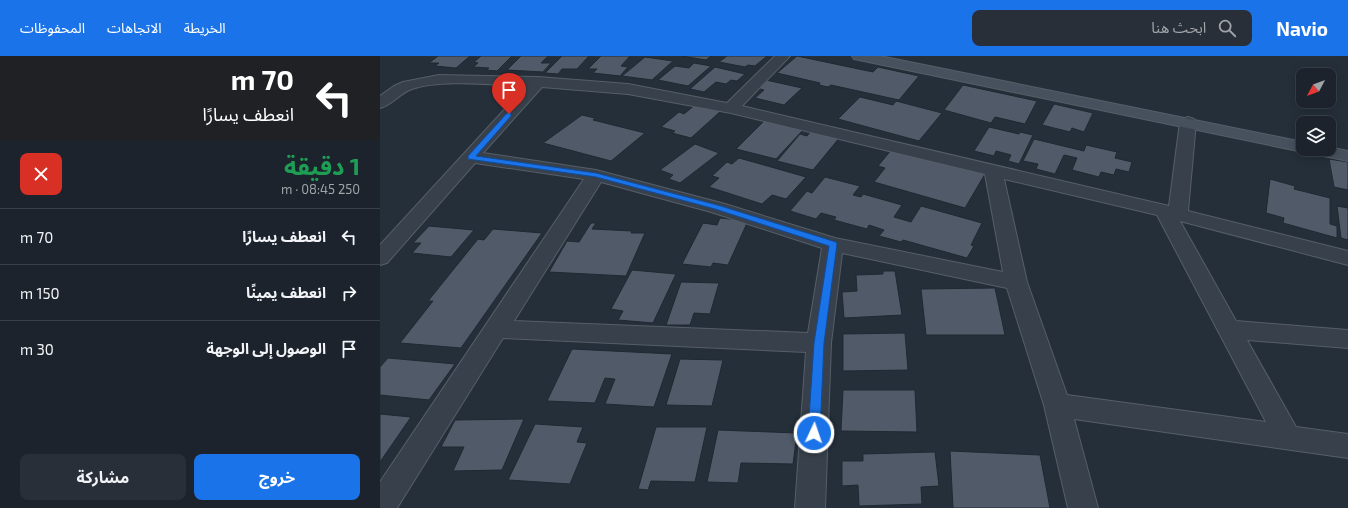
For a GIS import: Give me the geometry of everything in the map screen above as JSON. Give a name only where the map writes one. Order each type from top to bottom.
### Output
[{"type":"street","points":[[732,108],[783,56]]},
{"type":"street","points":[[859,56],[1188,122],[1218,122],[1296,133]]},
{"type":"street","points":[[911,56],[1218,122],[1296,144]]},
{"type":"street","points":[[380,103],[399,89],[416,82],[431,80],[538,82],[628,89],[732,108],[1171,213],[1342,257],[1348,274]]},
{"type":"street","points":[[380,258],[538,82]]},
{"type":"street","points":[[1188,122],[1171,213],[1228,329],[1288,438]]},
{"type":"street","points":[[1336,141],[1348,144]]},
{"type":"street","points":[[1336,153],[1348,156]]},
{"type":"street","points":[[470,157],[596,175],[718,208],[833,244],[1016,282]]},
{"type":"street","points":[[993,170],[1016,282],[1057,406],[1082,508]]},
{"type":"street","points":[[380,508],[596,175]]},
{"type":"street","points":[[810,508],[819,343],[833,244]]},
{"type":"street","points":[[496,329],[819,343]]},
{"type":"street","points":[[1228,329],[1348,339]]},
{"type":"street","points":[[1057,406],[1348,446]]},
{"type":"building","points":[[438,56],[470,56],[456,68],[435,66],[439,63],[429,63]]},
{"type":"building","points":[[481,56],[512,56],[497,71],[486,70],[489,68],[473,67],[478,63],[474,62]]},
{"type":"building","points":[[521,56],[548,56],[541,63],[551,63],[543,72],[507,70]]},
{"type":"building","points":[[562,56],[589,56],[577,69],[562,69],[558,74],[545,73]]},
{"type":"building","points":[[601,56],[630,56],[621,66],[628,67],[620,76],[593,73],[597,69],[588,69]]},
{"type":"building","points":[[681,56],[711,56],[706,60]]},
{"type":"building","points":[[727,56],[767,56],[755,66],[748,65],[745,67],[719,62]]},
{"type":"building","points":[[797,56],[873,72],[878,67],[919,76],[899,100],[831,85],[828,87],[819,85],[820,83],[777,73]]},
{"type":"building","points":[[645,57],[673,61],[652,80],[622,76]]},
{"type":"building","points":[[694,63],[711,66],[688,86],[658,80],[675,66],[689,68]]},
{"type":"building","points":[[715,67],[745,74],[737,81],[731,80],[726,84],[716,82],[704,92],[690,89]]},
{"type":"building","points":[[766,80],[802,88],[784,105],[755,98],[764,90],[756,88]]},
{"type":"building","points":[[963,85],[1037,101],[1025,124],[995,117],[991,123],[944,110]]},
{"type":"building","points":[[860,97],[893,105],[896,101],[942,113],[919,141],[838,119]]},
{"type":"building","points":[[696,104],[722,110],[691,138],[672,133],[675,131],[661,127],[679,112],[684,114]]},
{"type":"building","points":[[1054,104],[1093,113],[1084,132],[1072,128],[1070,132],[1042,125]]},
{"type":"building","points":[[582,115],[595,118],[593,120],[645,133],[611,161],[543,143]]},
{"type":"building","points":[[765,120],[804,129],[776,159],[736,149]]},
{"type":"building","points":[[989,127],[1019,134],[1020,132],[1033,135],[1019,164],[1008,161],[1011,155],[996,151],[994,156],[974,151]]},
{"type":"building","points":[[811,131],[840,137],[813,170],[777,161],[800,134],[807,136]]},
{"type":"building","points":[[1034,139],[1084,151],[1086,145],[1117,152],[1115,158],[1132,162],[1129,172],[1116,169],[1114,175],[1101,172],[1099,177],[1072,170],[1077,158],[1064,155],[1055,174],[1036,169],[1038,164],[1023,161]]},
{"type":"building","points":[[695,144],[719,153],[680,183],[669,179],[673,175],[660,170]]},
{"type":"building","points":[[892,149],[985,174],[965,208],[874,182],[885,168],[878,166]]},
{"type":"building","points":[[739,158],[806,177],[786,199],[772,195],[762,204],[709,187],[719,178],[712,176],[727,162],[732,164]]},
{"type":"building","points":[[1329,159],[1348,162],[1348,190],[1334,187]]},
{"type":"building","points":[[825,177],[860,186],[853,195],[861,197],[863,194],[902,205],[894,217],[911,222],[921,206],[982,223],[971,245],[974,246],[967,258],[903,240],[901,242],[879,236],[884,230],[869,225],[867,229],[834,220],[836,217],[821,213],[816,219],[790,211],[807,191],[812,193]]},
{"type":"building","points":[[1270,179],[1295,186],[1294,189],[1330,198],[1330,224],[1337,226],[1337,238],[1283,223],[1284,218],[1266,213]]},
{"type":"building","points":[[1337,206],[1348,208],[1348,240],[1341,238]]},
{"type":"building","points":[[720,218],[748,221],[728,265],[713,263],[711,267],[682,264],[703,223],[717,225]]},
{"type":"building","points":[[591,223],[596,223],[592,229],[645,233],[626,276],[549,272],[567,241],[579,242]]},
{"type":"building","points":[[429,226],[474,230],[451,257],[412,253],[421,243],[413,243]]},
{"type":"building","points":[[493,229],[542,233],[461,348],[400,343],[433,301],[428,301],[478,239],[484,240]]},
{"type":"building","points":[[632,270],[676,274],[653,323],[618,320],[623,311],[611,309]]},
{"type":"building","points":[[883,271],[895,271],[902,315],[844,318],[842,292],[857,291],[856,275],[883,274]]},
{"type":"building","points":[[681,282],[719,283],[710,314],[694,313],[690,325],[666,325]]},
{"type":"building","points":[[995,288],[1005,335],[926,335],[921,289]]},
{"type":"building","points":[[905,333],[908,370],[843,371],[843,334]]},
{"type":"building","points":[[572,349],[672,354],[654,407],[605,404],[615,379],[605,378],[595,403],[547,401]]},
{"type":"building","points":[[388,358],[455,364],[429,400],[380,395],[380,367]]},
{"type":"building","points":[[680,359],[723,360],[712,406],[666,405]]},
{"type":"building","points":[[843,390],[915,390],[917,432],[841,431]]},
{"type":"building","points":[[380,414],[411,417],[380,462]]},
{"type":"building","points":[[524,419],[502,470],[453,471],[464,447],[441,447],[455,420]]},
{"type":"building","points":[[535,424],[583,427],[577,442],[587,443],[570,484],[508,480]]},
{"type":"building","points":[[656,427],[707,427],[695,482],[651,481],[648,490],[638,489]]},
{"type":"building","points":[[718,430],[797,433],[793,464],[741,463],[738,483],[707,482]]},
{"type":"building","points":[[950,451],[1040,455],[1050,508],[953,508]]},
{"type":"building","points":[[935,452],[939,486],[921,487],[922,504],[859,506],[858,485],[842,486],[842,461],[863,461],[863,454]]},
{"type":"route","points":[[509,114],[470,157],[596,175],[718,208],[833,244],[819,343],[814,433]]}]
